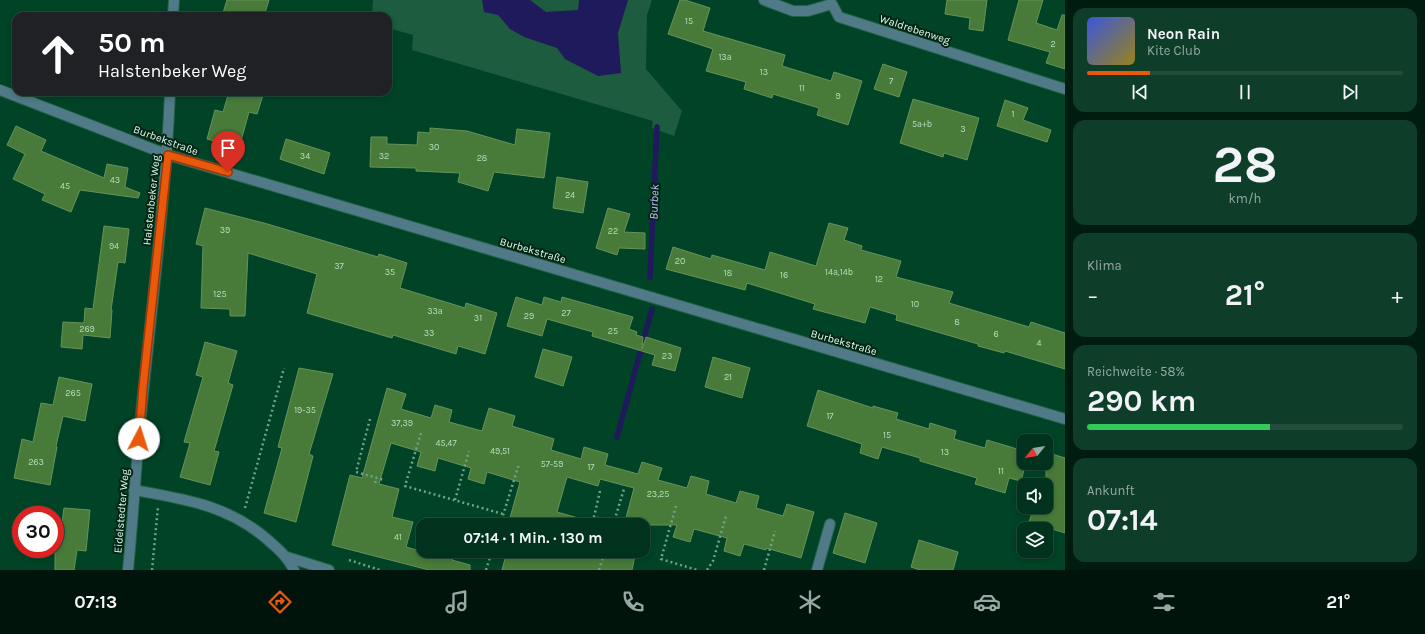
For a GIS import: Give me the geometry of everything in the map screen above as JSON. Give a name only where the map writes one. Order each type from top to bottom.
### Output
[{"type":"street","points":[[173,12],[174,0]]},
{"type":"street","name":"Waldrebenweg","points":[[764,0],[793,11],[808,11],[832,2],[839,17],[1065,89]]},
{"type":"street","name":"Burbekstraße","points":[[0,90],[12,95]]},
{"type":"street","name":"Burbekstraße","points":[[16,96],[168,155],[1065,419]]},
{"type":"street","name":"Halstenbeker Weg","points":[[152,310],[168,155],[170,96]]},
{"type":"street","name":"Eidelstedter Weg","points":[[128,570],[134,490],[152,310]]},
{"type":"street","points":[[134,490],[193,501],[214,508],[241,520],[261,534],[287,557],[294,570]]},
{"type":"street","points":[[817,570],[830,524]]},
{"type":"street","points":[[287,557],[329,570]]},
{"type":"path","points":[[241,520],[284,368]]},
{"type":"path","points":[[370,419],[356,472],[384,480]]},
{"type":"path","points":[[421,433],[405,486],[503,514]]},
{"type":"path","points":[[455,500],[469,451]]},
{"type":"path","points":[[502,518],[519,464]]},
{"type":"path","points":[[375,483],[377,478]]},
{"type":"path","points":[[615,518],[624,489]]},
{"type":"path","points":[[597,518],[594,517],[600,491]]},
{"type":"path","points":[[152,570],[159,495]]},
{"type":"path","points":[[676,506],[661,559],[697,570]]},
{"type":"path","points":[[707,570],[713,561],[726,516]]},
{"type":"path","points":[[764,570],[775,531]]},
{"type":"path","points":[[486,570],[490,558]]},
{"type":"path","points":[[600,570],[603,558]]},
{"type":"path","points":[[349,560],[380,570]]},
{"type":"green space","points":[[373,0],[652,0],[647,15],[646,69],[682,111],[674,136],[652,128],[653,121],[412,50],[413,35],[392,29],[392,12],[372,12]]},
{"type":"shaded area","points":[[482,0],[530,0],[546,12],[578,10],[579,0],[628,0],[618,33],[621,73],[598,76],[565,59],[557,48],[524,37],[510,29],[498,15],[484,12]]},
{"type":"building","points":[[227,0],[269,0],[265,12],[223,12]]},
{"type":"building","points":[[680,0],[685,0],[710,8],[703,31],[785,55],[782,66],[831,81],[834,72],[862,81],[848,125],[817,115],[819,108],[773,94],[772,98],[744,89],[746,82],[706,71],[713,49],[668,34]]},
{"type":"building","points":[[947,0],[987,0],[983,31],[969,29],[970,18],[945,14]]},
{"type":"building","points":[[1019,0],[1043,0],[1036,23],[1057,30],[1062,15],[1065,15],[1065,69],[1046,63],[1050,52],[1008,40]]},
{"type":"building","points":[[883,64],[907,72],[899,97],[874,89]]},
{"type":"building","points":[[228,96],[263,96],[257,114],[249,112],[239,148],[207,139],[215,110],[223,112]]},
{"type":"building","points":[[913,99],[979,118],[967,160],[944,153],[943,157],[900,143]]},
{"type":"building","points":[[1005,100],[1028,108],[1023,120],[1051,130],[1047,142],[997,126]]},
{"type":"building","points":[[16,126],[46,140],[41,151],[104,178],[107,164],[128,168],[125,187],[140,193],[138,198],[80,190],[71,212],[42,200],[45,194],[13,179],[25,154],[7,145]]},
{"type":"building","points":[[430,128],[467,131],[515,145],[517,129],[550,133],[544,178],[494,172],[488,191],[458,182],[460,173],[416,171],[416,168],[370,167],[371,137],[387,137],[387,144],[417,145],[418,132],[430,133]]},
{"type":"building","points":[[286,139],[330,153],[324,174],[280,159]]},
{"type":"building","points":[[557,177],[588,182],[583,213],[553,208]]},
{"type":"building","points":[[205,208],[264,223],[378,257],[379,254],[407,263],[400,288],[465,308],[466,303],[497,313],[485,354],[458,346],[456,354],[393,335],[392,338],[307,313],[317,274],[248,253],[245,316],[230,316],[230,309],[201,308],[203,246],[196,244]]},
{"type":"building","points":[[608,208],[630,214],[624,232],[645,233],[645,249],[619,248],[617,255],[596,248]]},
{"type":"building","points":[[829,223],[848,228],[844,240],[862,246],[861,250],[901,261],[896,277],[953,292],[949,303],[1029,327],[1031,322],[1065,333],[1065,369],[1005,351],[1004,353],[978,346],[978,344],[896,320],[897,315],[870,307],[865,323],[813,309],[815,304],[747,283],[745,290],[666,269],[673,247],[711,259],[712,255],[765,270],[770,252],[816,266]]},
{"type":"building","points":[[104,226],[129,229],[125,263],[118,262],[111,310],[110,338],[83,335],[82,349],[61,347],[63,322],[84,323],[85,308],[93,309]]},
{"type":"building","points":[[516,297],[542,305],[544,297],[561,302],[562,297],[633,317],[629,329],[637,332],[636,335],[643,337],[642,349],[646,337],[681,348],[675,371],[652,365],[655,355],[592,336],[593,332],[547,319],[542,336],[507,326]]},
{"type":"building","points":[[205,342],[237,351],[228,383],[233,385],[214,451],[219,452],[210,485],[180,477],[190,443],[184,442],[203,377],[196,375]]},
{"type":"building","points":[[543,349],[572,357],[563,386],[535,377]]},
{"type":"building","points":[[713,357],[750,368],[742,398],[705,387]]},
{"type":"building","points":[[299,368],[333,374],[309,454],[313,456],[296,522],[264,513],[282,448],[278,447]]},
{"type":"building","points":[[59,377],[92,384],[85,421],[63,416],[56,446],[50,485],[14,478],[22,439],[33,442],[41,403],[53,405]]},
{"type":"building","points":[[387,388],[406,394],[401,409],[431,418],[435,405],[452,410],[449,422],[482,431],[489,408],[515,416],[512,426],[554,439],[551,450],[581,459],[584,447],[608,454],[605,465],[638,474],[642,462],[662,468],[658,480],[687,488],[691,476],[709,481],[706,494],[736,503],[740,491],[759,496],[756,508],[783,516],[787,504],[814,512],[801,558],[766,548],[766,550],[744,544],[740,556],[724,551],[727,538],[694,529],[690,542],[673,537],[677,525],[650,525],[650,518],[626,518],[634,488],[600,479],[598,486],[567,477],[557,512],[578,518],[510,518],[520,482],[487,472],[484,484],[468,479],[471,468],[438,458],[435,471],[417,466],[421,452],[391,443],[379,484],[399,489],[392,517],[413,522],[406,547],[416,550],[416,558],[453,558],[452,560],[470,565],[470,570],[429,570],[332,545],[350,475],[362,478]]},
{"type":"building","points":[[818,390],[873,408],[873,406],[898,413],[896,419],[929,429],[930,423],[956,431],[954,439],[985,448],[987,440],[1017,449],[1017,470],[1024,470],[1022,478],[1017,478],[1017,480],[1009,478],[1005,493],[975,484],[977,478],[920,461],[920,458],[882,447],[878,459],[860,453],[862,444],[807,426]]},
{"type":"building","points":[[1053,454],[1065,458],[1065,533],[1053,529],[1053,522],[1029,522],[1032,514],[1053,514],[1053,478],[1046,478],[1046,470],[1053,470]]},
{"type":"building","points":[[64,508],[90,510],[86,551],[77,550],[74,570],[55,570],[55,558],[64,558]]},
{"type":"building","points":[[845,513],[877,523],[865,563],[833,553]]},
{"type":"building","points":[[919,540],[958,552],[953,570],[920,570],[911,567]]},
{"type":"building","points":[[505,558],[635,558],[632,570],[502,570]]},
{"type":"waterway","name":"Burbek","points":[[650,277],[657,127]]},
{"type":"waterway","name":"Burbek","points":[[617,437],[652,309]]},
{"type":"route","points":[[139,439],[143,387],[168,155],[228,172]]}]
